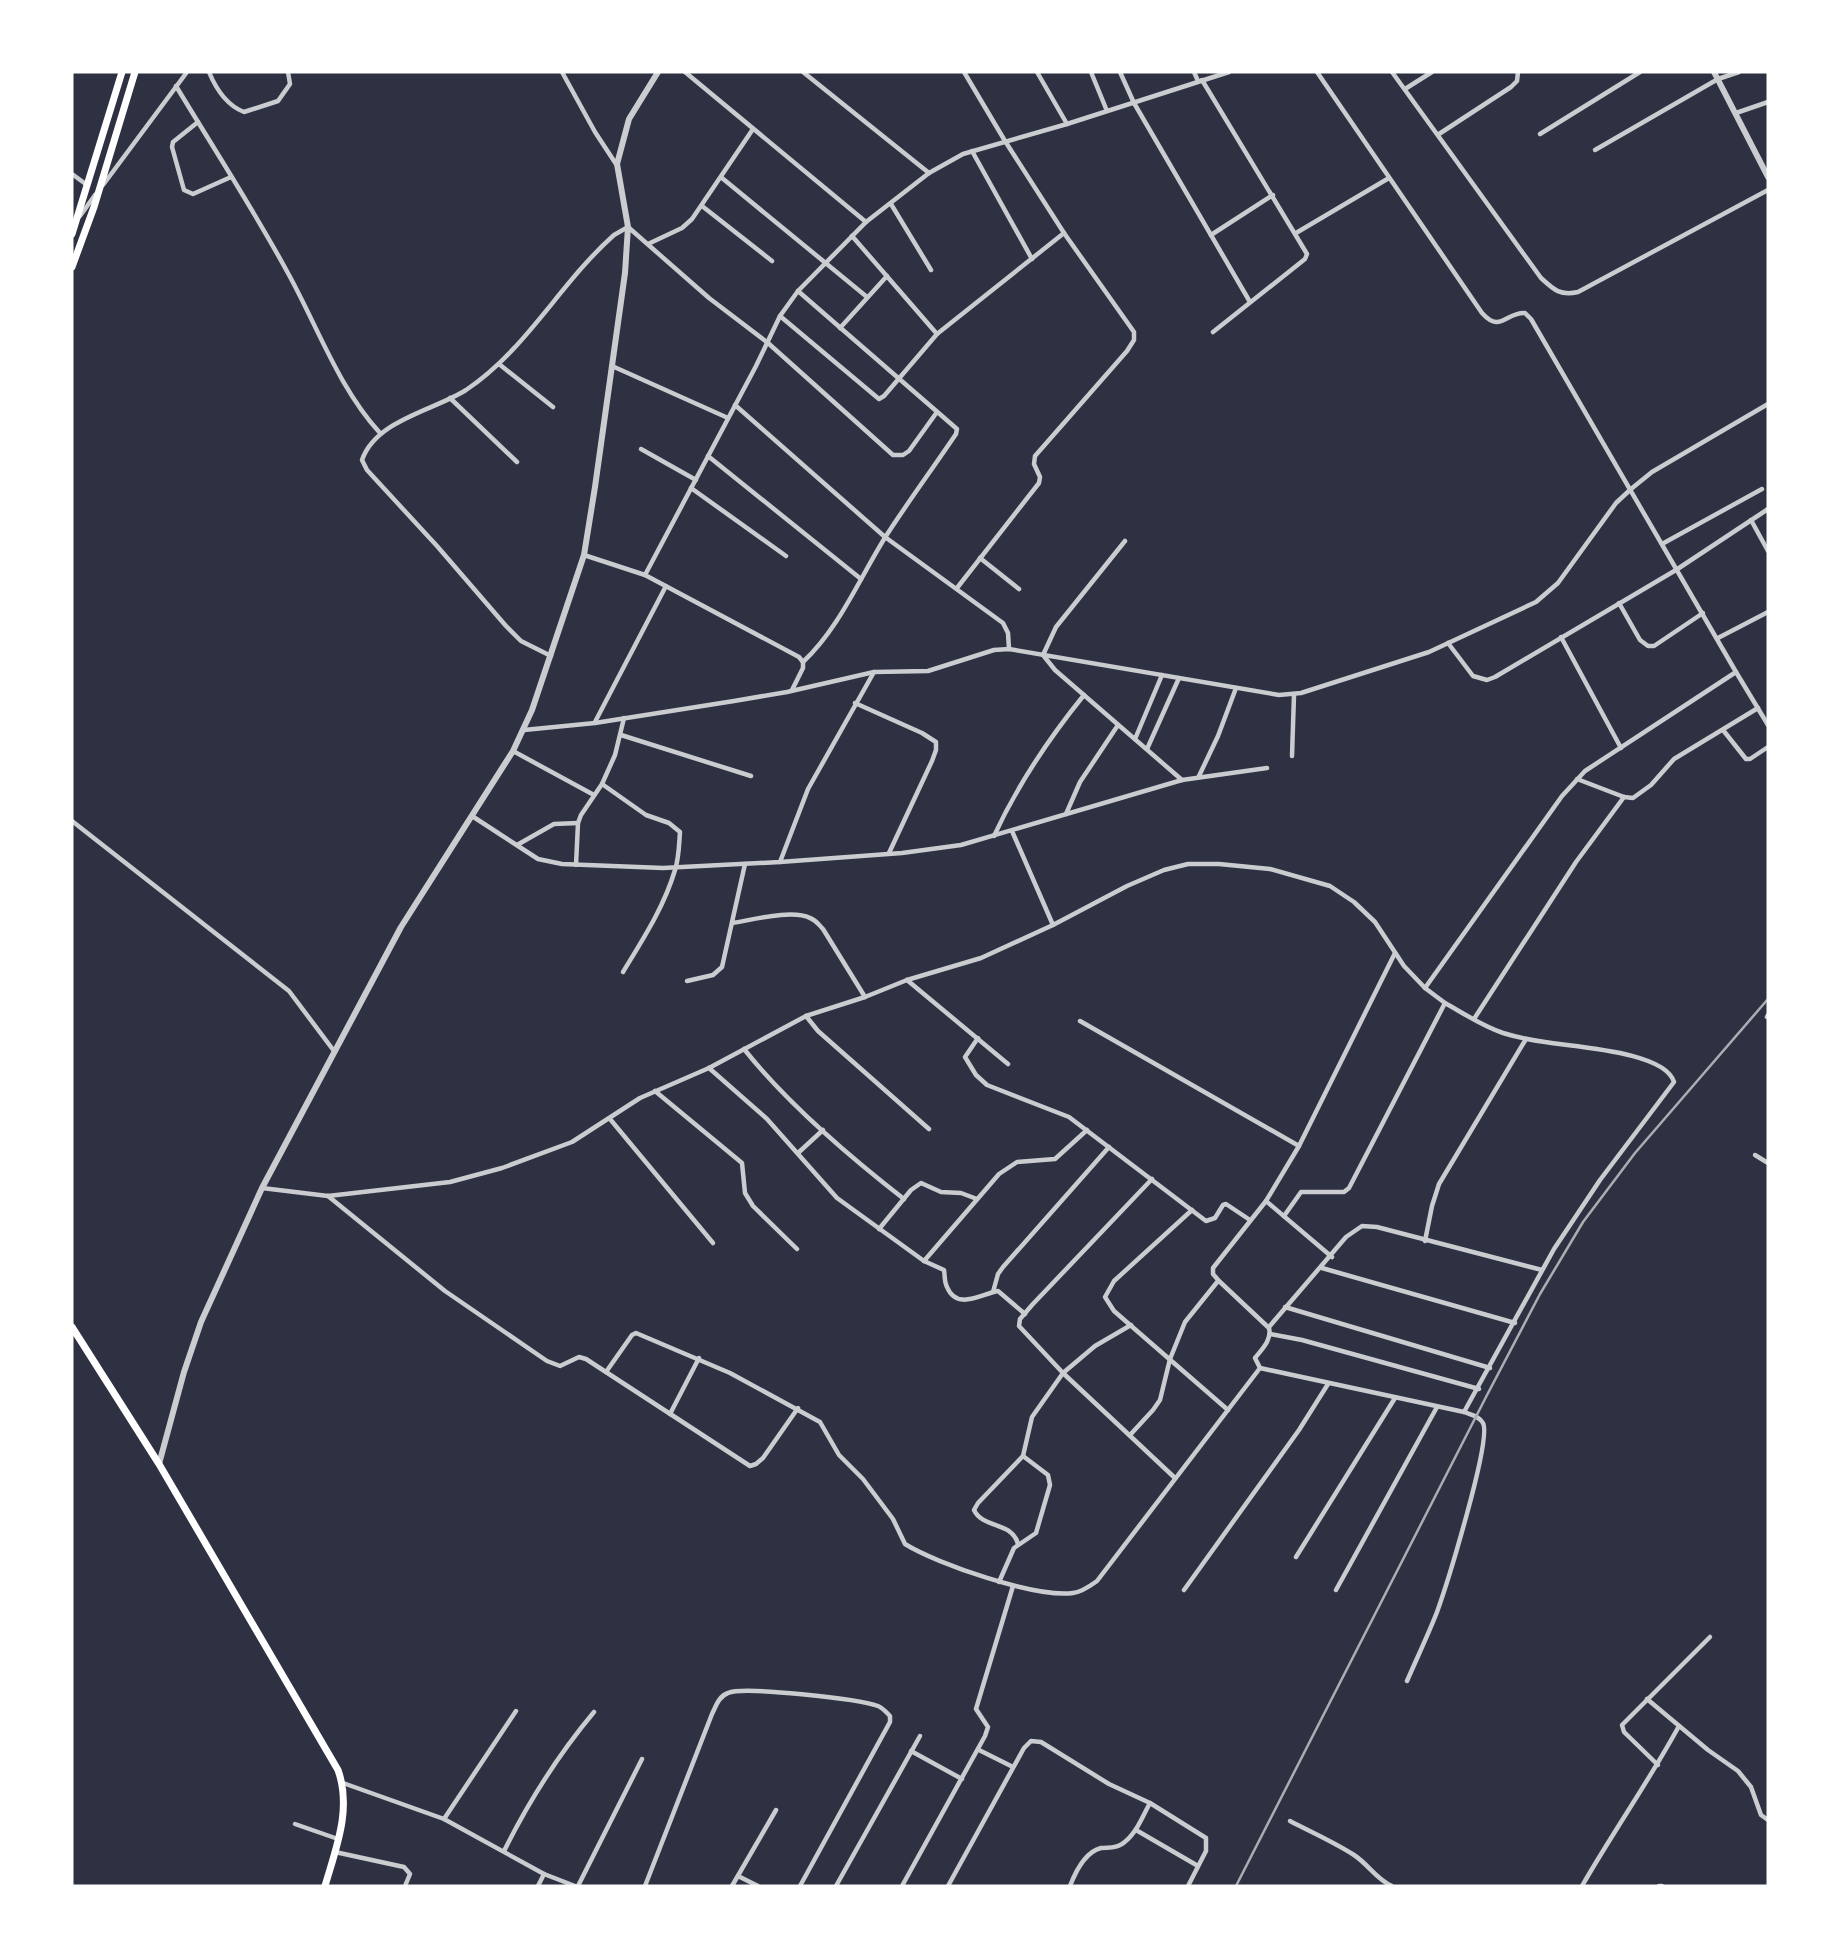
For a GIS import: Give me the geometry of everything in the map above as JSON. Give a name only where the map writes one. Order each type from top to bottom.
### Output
[{"type":"main road","points":[[72,234],[122,72]]},
{"type":"main road","points":[[72,267],[135,72]]},
{"type":"main road","points":[[72,1327],[159,1464],[338,1770],[343,1783],[344,1808],[325,1886]]},
{"type":"street","points":[[77,220],[187,72]]},
{"type":"street","points":[[209,72],[219,92],[229,103],[244,112],[278,102],[290,84],[288,72]]},
{"type":"street","points":[[159,1464],[201,1322],[262,1188],[401,927],[524,730],[584,555],[625,273],[628,227],[617,164],[595,132],[562,72]]},
{"type":"street","points":[[617,164],[629,119],[658,72]]},
{"type":"street","points":[[685,72],[866,222]]},
{"type":"street","points":[[803,72],[929,173]]},
{"type":"street","points":[[957,588],[1039,483],[1040,477],[1034,464],[1035,456],[1134,340],[1135,332],[1064,233],[1004,141],[964,72]]},
{"type":"street","points":[[1037,72],[1067,124]]},
{"type":"street","points":[[1091,72],[1107,111]]},
{"type":"street","points":[[1120,72],[1134,103],[1250,302]]},
{"type":"street","points":[[1194,72],[1306,249],[1305,259],[1213,332]]},
{"type":"street","points":[[645,575],[780,316],[798,291],[866,222],[929,173],[972,151],[1067,124],[1229,72]]},
{"type":"street","points":[[1317,72],[1486,318],[1500,323],[1518,312],[1525,313],[1531,319],[1768,725]]},
{"type":"street","points":[[1392,72],[1541,278],[1564,295],[1578,292],[1768,190]]},
{"type":"street","points":[[1405,89],[1433,72]]},
{"type":"street","points":[[1439,134],[1511,87],[1517,81],[1518,72]]},
{"type":"street","points":[[1539,134],[1640,72]]},
{"type":"street","points":[[1595,150],[1716,75],[1739,72]]},
{"type":"street","points":[[1716,75],[1768,177]]},
{"type":"street","points":[[176,86],[281,260],[345,385],[365,416],[380,433]]},
{"type":"street","points":[[1736,114],[1768,102]]},
{"type":"street","points":[[198,122],[173,142],[184,190],[193,194],[231,177]]},
{"type":"street","points":[[648,244],[682,228],[702,206],[753,129]]},
{"type":"street","points":[[972,151],[1032,259]]},
{"type":"street","points":[[72,174],[88,186]]},
{"type":"street","points":[[722,178],[867,297]]},
{"type":"street","points":[[1296,233],[1389,178]]},
{"type":"street","points":[[1211,235],[1273,195]]},
{"type":"street","points":[[891,204],[931,270]]},
{"type":"street","points":[[702,206],[772,261]]},
{"type":"street","points":[[628,227],[709,298],[768,343],[893,455],[903,455],[909,451],[937,412]]},
{"type":"street","points":[[551,656],[521,641],[506,626],[438,546],[367,470],[362,460],[365,449],[380,433],[464,391],[499,364],[607,241],[628,227]]},
{"type":"street","points":[[780,316],[879,399],[937,334],[1064,233]]},
{"type":"street","points":[[852,236],[937,334]]},
{"type":"street","points":[[840,328],[887,276]]},
{"type":"street","points":[[798,291],[954,425],[956,434],[885,537],[819,647],[803,662]]},
{"type":"street","points":[[499,364],[553,407]]},
{"type":"street","points":[[612,366],[728,418]]},
{"type":"street","points":[[450,398],[517,462]]},
{"type":"street","points":[[524,730],[595,723],[791,690],[874,672],[928,671],[994,650],[1009,649],[1279,695],[1294,695],[1429,652],[1536,602],[1558,583],[1616,503],[1631,489],[1652,472],[1768,404]]},
{"type":"street","points":[[735,405],[885,537],[1003,623],[1008,633],[1009,649]]},
{"type":"street","points":[[642,449],[696,480]]},
{"type":"street","points":[[708,456],[861,579]]},
{"type":"street","points":[[691,488],[786,556]]},
{"type":"street","points":[[1662,544],[1762,489]]},
{"type":"street","points":[[1448,643],[1473,676],[1487,680],[1505,672],[1676,569],[1768,509]]},
{"type":"street","points":[[1751,520],[1768,551]]},
{"type":"street","points":[[1043,655],[1056,627],[1125,541]]},
{"type":"street","points":[[584,555],[645,575],[799,657],[803,668],[791,690]]},
{"type":"street","points":[[980,558],[1019,589]]},
{"type":"street","points":[[595,723],[666,586]]},
{"type":"street","points":[[1619,603],[1640,640],[1648,646],[1654,646],[1703,613]]},
{"type":"street","points":[[1718,638],[1768,612]]},
{"type":"street","points":[[1561,637],[1621,748]]},
{"type":"street","points":[[1043,655],[1055,670],[1182,780]]},
{"type":"street","points":[[780,862],[808,789],[874,672]]},
{"type":"street","points":[[1425,988],[1562,796],[1577,779],[1736,672]]},
{"type":"street","points":[[1135,739],[1162,676]]},
{"type":"street","points":[[1147,749],[1179,678]]},
{"type":"street","points":[[1199,776],[1236,688]]},
{"type":"street","points":[[993,836],[1013,799],[1084,695]]},
{"type":"street","points":[[1292,756],[1294,695]]},
{"type":"street","points":[[855,703],[936,742],[932,761],[889,853]]},
{"type":"street","points":[[1577,779],[1624,797],[1641,794],[1674,759],[1758,708]]},
{"type":"street","points":[[576,865],[578,823],[602,784],[615,755],[624,718]]},
{"type":"street","points":[[1066,814],[1080,782],[1118,724]]},
{"type":"street","points":[[1723,730],[1746,759],[1768,747]]},
{"type":"street","points":[[621,735],[751,776]]},
{"type":"street","points":[[513,751],[594,794]]},
{"type":"street","points":[[471,816],[538,859],[576,865],[676,867],[780,862],[961,845],[1182,780],[1267,768]]},
{"type":"street","points":[[602,784],[646,815],[676,827],[680,832],[676,867],[660,909],[623,972]]},
{"type":"street","points":[[1474,1019],[1576,862],[1624,797]]},
{"type":"street","points":[[72,821],[289,992],[334,1051]]},
{"type":"street","points":[[517,845],[554,824],[578,823]]},
{"type":"street","points":[[1012,831],[1053,925]]},
{"type":"street","points":[[687,981],[719,971],[745,864]]},
{"type":"street","points":[[262,1188],[327,1196],[464,1179],[572,1142],[655,1090],[709,1068],[806,1016],[907,980],[981,958],[1164,870],[1188,864],[1270,869],[1330,886],[1353,902],[1375,922],[1395,953],[1425,988],[1474,1019],[1500,1032],[1526,1039],[1633,1056],[1672,1076],[1674,1082],[1600,1180],[1542,1270],[1479,1390],[1464,1412]]},
{"type":"street","points":[[732,923],[788,915],[800,915],[814,920],[823,929],[865,997]]},
{"type":"street","points":[[1395,953],[1299,1146],[1266,1201],[1213,1268],[1213,1274],[1270,1331],[1479,1390]]},
{"type":"street","points":[[907,980],[1008,1063]]},
{"type":"street","points":[[1284,1216],[1301,1192],[1344,1192],[1349,1188],[1445,1003]]},
{"type":"street","points":[[806,1016],[818,1031],[929,1129]]},
{"type":"street","points":[[1080,1021],[1299,1146]]},
{"type":"street","points":[[978,1038],[965,1058],[966,1063],[981,1080],[993,1088],[1060,1112],[1206,1221],[1210,1221],[1226,1204],[1250,1220]]},
{"type":"street","points":[[1425,1241],[1439,1185],[1526,1039]]},
{"type":"street","points":[[744,1049],[772,1082],[858,1163],[904,1199]]},
{"type":"street","points":[[709,1068],[768,1119],[837,1198],[924,1261],[944,1270],[947,1287],[959,1299],[969,1300],[992,1292],[1003,1294],[1025,1314]]},
{"type":"street","points":[[655,1090],[742,1163],[746,1193],[753,1206],[797,1249]]},
{"type":"street","points":[[610,1119],[713,1243]]},
{"type":"street","points":[[798,1153],[823,1130]]},
{"type":"street","points":[[924,1261],[1008,1167],[1017,1162],[1055,1158],[1087,1130]]},
{"type":"street","points":[[992,1292],[1003,1267],[1109,1147]]},
{"type":"street","points":[[1755,1155],[1768,1163]]},
{"type":"street","points":[[1153,1179],[1020,1319],[1019,1326],[1063,1373],[1175,1478]]},
{"type":"street","points":[[879,1229],[921,1183],[941,1192],[961,1193],[977,1199]]},
{"type":"street","points":[[327,1196],[445,1291],[547,1361],[560,1366],[579,1357],[750,1466],[762,1458],[798,1409]]},
{"type":"street","points":[[1266,1201],[1332,1256]]},
{"type":"street","points":[[1192,1210],[1114,1281],[1105,1297],[1131,1325],[1228,1410]]},
{"type":"street","points":[[1260,1368],[1255,1358],[1285,1307],[1322,1268],[1346,1237],[1362,1226],[1377,1227],[1542,1270]]},
{"type":"street","points":[[1322,1268],[1515,1323]]},
{"type":"street","points":[[1130,1435],[1160,1400],[1170,1359],[1185,1322],[1219,1281]]},
{"type":"street","points":[[1285,1307],[1490,1368]]},
{"type":"street","points":[[999,1582],[1017,1544],[1016,1536],[978,1517],[974,1510],[1023,1457],[1032,1417],[1063,1373],[1095,1346],[1131,1325]]},
{"type":"street","points":[[606,1372],[636,1333],[699,1359],[798,1409],[825,1428],[839,1455],[863,1479],[893,1519],[905,1544],[999,1582],[1057,1593],[1074,1593],[1097,1581],[1260,1368]]},
{"type":"street","points":[[670,1414],[699,1359]]},
{"type":"street","points":[[1260,1368],[1464,1412],[1483,1422],[1485,1432],[1480,1456],[1448,1579],[1407,1681]]},
{"type":"street","points":[[1184,1590],[1299,1430],[1328,1384]]},
{"type":"street","points":[[1296,1557],[1395,1398]]},
{"type":"street","points":[[1336,1590],[1437,1407]]},
{"type":"street","points":[[1017,1544],[1036,1533],[1051,1485],[1048,1475],[1023,1457]]},
{"type":"street","points":[[902,1886],[979,1750],[988,1727],[976,1709],[1013,1586]]},
{"type":"street","points":[[1658,1765],[1622,1728],[1647,1699],[1710,1637]]},
{"type":"street","points":[[645,1886],[712,1714],[718,1700],[727,1693],[746,1690],[789,1693],[878,1706],[890,1716],[890,1722],[800,1886]]},
{"type":"street","points":[[1647,1699],[1738,1771],[1751,1787],[1761,1815],[1768,1820]]},
{"type":"street","points":[[444,1819],[516,1711]]},
{"type":"street","points":[[504,1851],[546,1776],[594,1712]]},
{"type":"street","points":[[1582,1886],[1658,1765],[1679,1726]]},
{"type":"street","points":[[836,1886],[920,1736]]},
{"type":"street","points":[[948,1886],[1013,1767],[1031,1741],[1041,1742],[1109,1784],[1150,1803],[1206,1838],[1206,1850],[1188,1886]]},
{"type":"street","points":[[979,1750],[1013,1767]]},
{"type":"street","points":[[911,1751],[962,1779]]},
{"type":"street","points":[[343,1783],[444,1819],[544,1874],[576,1886],[642,1759]]},
{"type":"street","points":[[1070,1886],[1079,1866],[1098,1848],[1121,1845],[1136,1830],[1150,1803]]},
{"type":"street","points":[[732,1886],[776,1810]]},
{"type":"street","points":[[1290,1821],[1352,1854],[1369,1866],[1381,1881],[1392,1886]]},
{"type":"street","points":[[295,1824],[338,1839]]},
{"type":"street","points":[[1136,1830],[1198,1866]]},
{"type":"street","points":[[335,1852],[404,1867],[410,1874],[405,1886]]},
{"type":"street","points":[[538,1886],[544,1874]]},
{"type":"street","points":[[738,1876],[758,1886]]},
{"type":"railway","points":[[1236,1886],[1486,1397],[1540,1294],[1583,1222],[1635,1153],[1768,999]]}]
